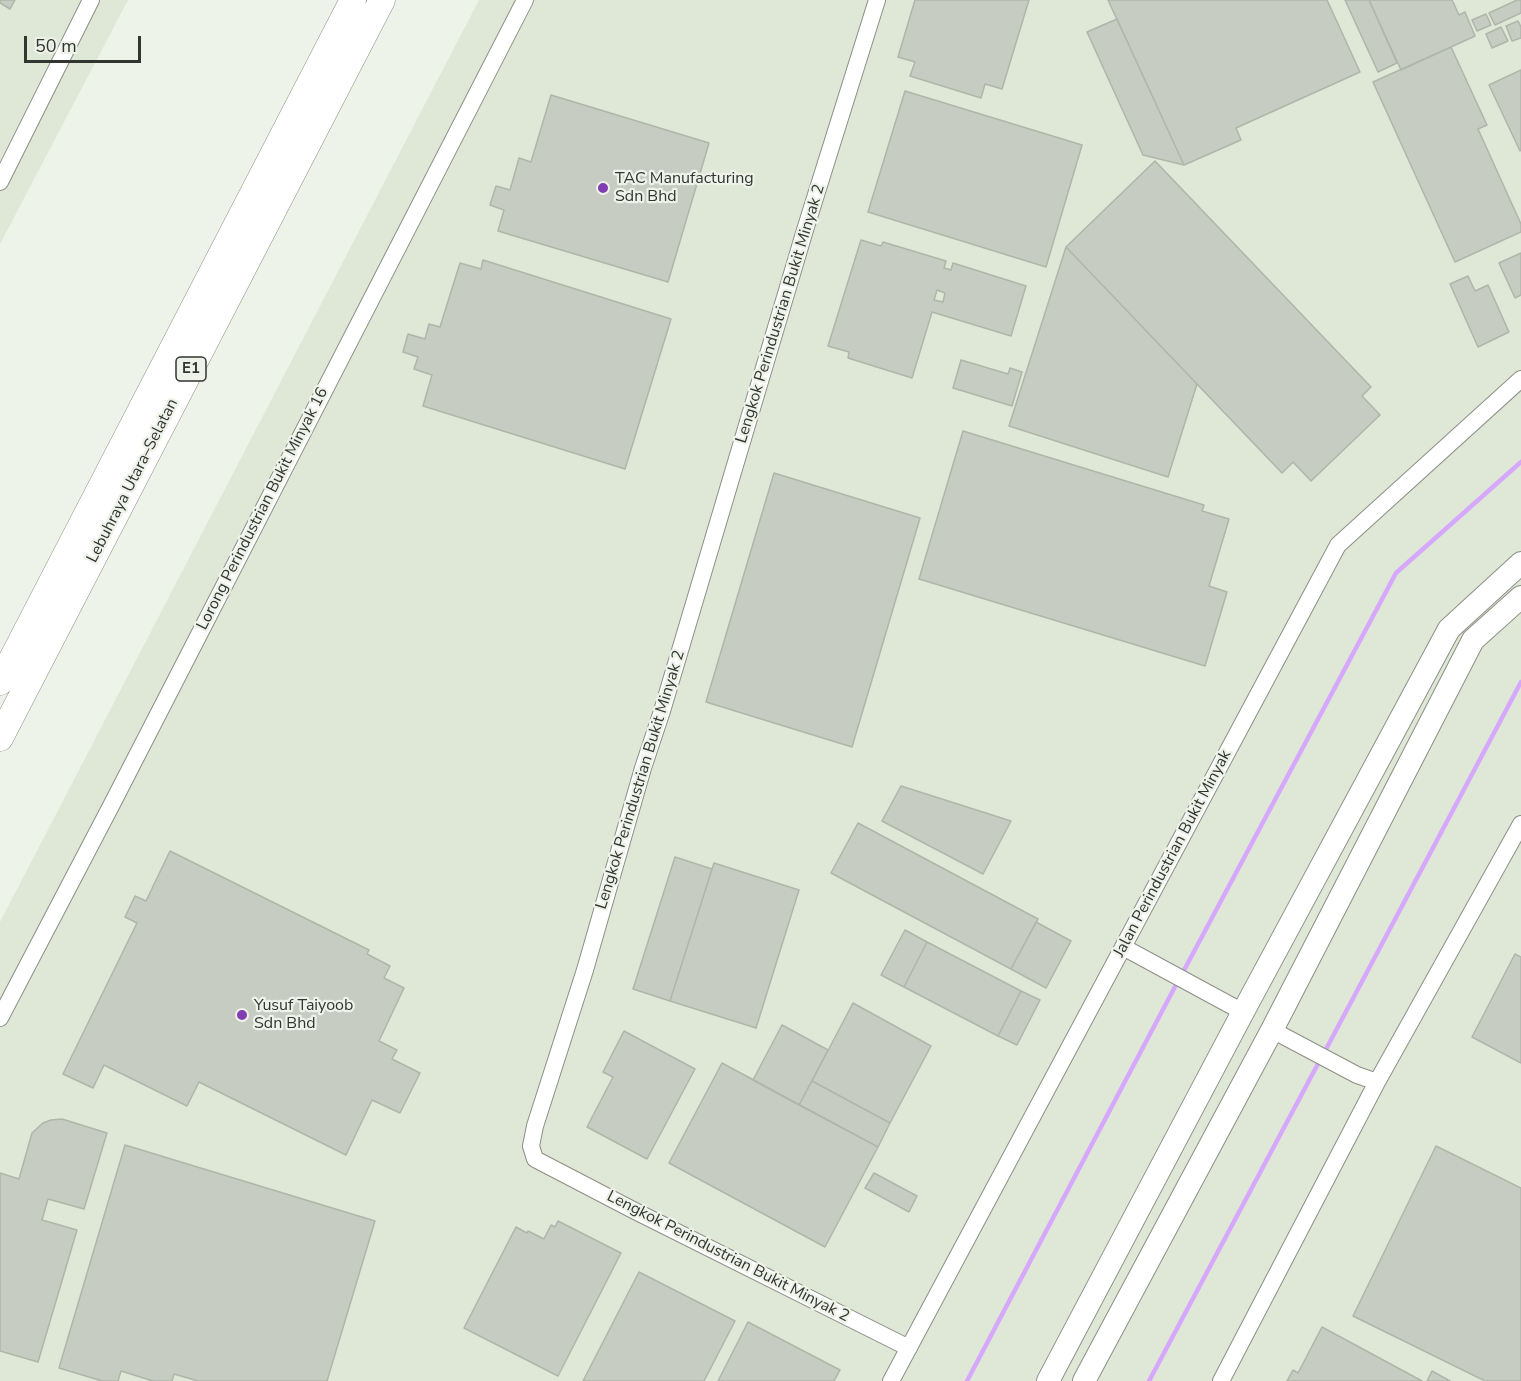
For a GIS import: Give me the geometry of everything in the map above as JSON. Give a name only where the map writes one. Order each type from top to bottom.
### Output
[{"type":"highway","name":"Lebuhraya Utara–Selatan","points":[[0,682],[353,0]]},
{"type":"highway","name":"Lebuhraya Utara–Selatan","points":[[0,738],[382,0]]},
{"type":"main road","points":[[1048,1381],[1236,1009],[1449,629],[1521,563]]},
{"type":"main road","points":[[1084,1381],[1280,1034],[1473,640],[1521,597]]},
{"type":"street","points":[[0,182],[91,0]]},
{"type":"street","name":"Lorong Perindustrian Bukit Minyak 16","points":[[0,1018],[525,0]]},
{"type":"street","name":"Lengkok Perindustrian Bukit Minyak 2","points":[[876,0],[643,768],[585,970],[535,1126],[531,1146],[535,1159],[909,1348]]},
{"type":"street","name":"Jalan Perindustrian Bukit Minyak","points":[[891,1381],[1130,952],[1338,545],[1521,379]]},
{"type":"street","points":[[1221,1381],[1377,1082],[1521,824]]},
{"type":"street","points":[[1130,952],[1236,1009]]},
{"type":"street","points":[[1280,1034],[1357,1075],[1377,1082]]},
{"type":"shaded area","points":[[0,0],[128,0],[0,244]]},
{"type":"shaded area","points":[[479,0],[1521,0],[1521,1381],[0,1381],[0,922]]},
{"type":"building","points":[[0,0],[15,0],[10,9],[0,3]]},
{"type":"building","points":[[915,0],[1029,0],[1002,89],[985,84],[981,98],[910,76],[915,62],[898,57]]},
{"type":"building","points":[[1108,0],[1327,0],[1360,72],[1236,128],[1241,140],[1184,165]]},
{"type":"building","points":[[1345,0],[1369,0],[1397,63],[1378,72]]},
{"type":"building","points":[[1369,0],[1452,0],[1459,15],[1465,12],[1475,36],[1401,70]]},
{"type":"building","points":[[1521,0],[1521,13],[1495,25],[1489,13]]},
{"type":"building","points":[[1486,14],[1491,25],[1477,31],[1472,20]]},
{"type":"building","points":[[1117,19],[1184,165],[1143,155],[1087,32]]},
{"type":"building","points":[[1518,21],[1521,27],[1521,38],[1512,41],[1506,26]]},
{"type":"building","points":[[1501,27],[1508,41],[1492,48],[1486,34]]},
{"type":"building","points":[[1451,47],[1487,125],[1478,129],[1521,224],[1521,232],[1455,262],[1373,82]]},
{"type":"building","points":[[1521,70],[1521,150],[1520,151],[1489,85]]},
{"type":"building","points":[[905,91],[1082,145],[1046,267],[868,212]]},
{"type":"building","name":"TAC Manufacturing Sdn Bhd","points":[[551,95],[709,143],[668,282],[498,231],[504,210],[490,205],[496,186],[510,190],[519,158],[531,162]]},
{"type":"building","points":[[1155,161],[1371,387],[1362,396],[1380,415],[1311,481],[1293,462],[1282,473],[1066,247]]},
{"type":"building","points":[[861,240],[881,246],[883,242],[946,261],[944,268],[951,270],[953,263],[1026,286],[1011,336],[932,312],[912,378],[848,358],[849,352],[828,346]],"holes":[[[937,290],[945,293],[943,302],[934,300]]]},
{"type":"building","points":[[1066,247],[1197,384],[1168,477],[1009,426]]},
{"type":"building","points":[[1521,253],[1521,295],[1515,298],[1499,263]]},
{"type":"building","points":[[483,260],[671,319],[625,469],[423,406],[432,375],[414,369],[418,357],[403,352],[408,334],[425,339],[429,324],[440,327],[460,263],[481,269]]},
{"type":"building","points":[[1468,276],[1475,291],[1488,285],[1509,332],[1478,347],[1450,284]]},
{"type":"building","points":[[961,360],[1008,374],[1010,368],[1022,372],[1012,406],[953,388]]},
{"type":"building","points":[[963,431],[1204,505],[1202,511],[1229,519],[1209,586],[1227,592],[1205,666],[919,579]]},
{"type":"building","points":[[774,473],[920,518],[852,747],[706,702]]},
{"type":"building","points":[[901,786],[1011,821],[983,874],[882,821]]},
{"type":"building","points":[[858,823],[1038,919],[1011,969],[831,873]]},
{"type":"building","name":"Yusuf Taiyoob Sdn Bhd","points":[[170,851],[369,950],[367,954],[390,966],[384,978],[404,988],[379,1041],[397,1050],[392,1059],[420,1073],[400,1113],[372,1100],[346,1155],[199,1082],[187,1106],[104,1065],[93,1088],[63,1074],[137,923],[125,917],[135,896],[146,901]]},
{"type":"building","points":[[675,857],[712,869],[670,1001],[633,989]]},
{"type":"building","points":[[714,863],[799,890],[756,1028],[670,1001]]},
{"type":"building","points":[[1036,922],[1071,941],[1046,988],[1011,969]]},
{"type":"building","points":[[905,930],[927,942],[904,987],[881,975]]},
{"type":"building","points":[[927,942],[1021,991],[998,1036],[904,987]]},
{"type":"building","points":[[1515,954],[1521,957],[1521,1063],[1472,1037]]},
{"type":"building","points":[[1021,991],[1040,1000],[1017,1045],[998,1036]]},
{"type":"building","points":[[853,1003],[931,1046],[890,1123],[812,1081]]},
{"type":"building","points":[[782,1025],[828,1050],[799,1105],[753,1080]]},
{"type":"building","points":[[624,1031],[695,1069],[647,1159],[587,1127],[613,1077],[603,1072]]},
{"type":"building","points":[[722,1063],[878,1147],[825,1247],[669,1163]]},
{"type":"building","points":[[812,1081],[890,1123],[878,1147],[799,1105]]},
{"type":"building","points":[[62,1119],[107,1133],[84,1209],[48,1199],[42,1220],[77,1230],[38,1362],[0,1351],[0,1173],[19,1179],[32,1133],[43,1123]]},
{"type":"building","points":[[125,1145],[375,1221],[327,1381],[198,1381],[174,1374],[172,1381],[153,1381],[121,1371],[118,1381],[102,1381],[59,1368]]},
{"type":"building","points":[[1436,1146],[1521,1188],[1521,1381],[1485,1381],[1353,1316]]},
{"type":"building","points":[[874,1173],[917,1196],[909,1212],[865,1188]]},
{"type":"building","points":[[558,1221],[621,1253],[558,1376],[464,1328],[516,1227],[544,1239],[551,1225],[555,1227]]},
{"type":"building","points":[[639,1272],[735,1321],[704,1381],[583,1381]]},
{"type":"building","points":[[748,1322],[840,1370],[834,1381],[718,1381]]},
{"type":"building","points":[[1322,1327],[1422,1381],[1287,1381],[1293,1370],[1298,1373]]},
{"type":"building","points":[[1432,1371],[1450,1381],[1427,1381]]},
{"type":"waterway","points":[[1182,974],[1396,573],[1521,462]]},
{"type":"waterway","points":[[1324,1053],[1521,682]]},
{"type":"waterway","points":[[967,1381],[1178,981]]},
{"type":"waterway","points":[[1149,1381],[1320,1060]]},
{"type":"place","name":"TAC Manufacturing Sdn Bhd","points":[[603,188]]},
{"type":"place","name":"Yusuf Taiyoob Sdn Bhd","points":[[242,1015]]}]
